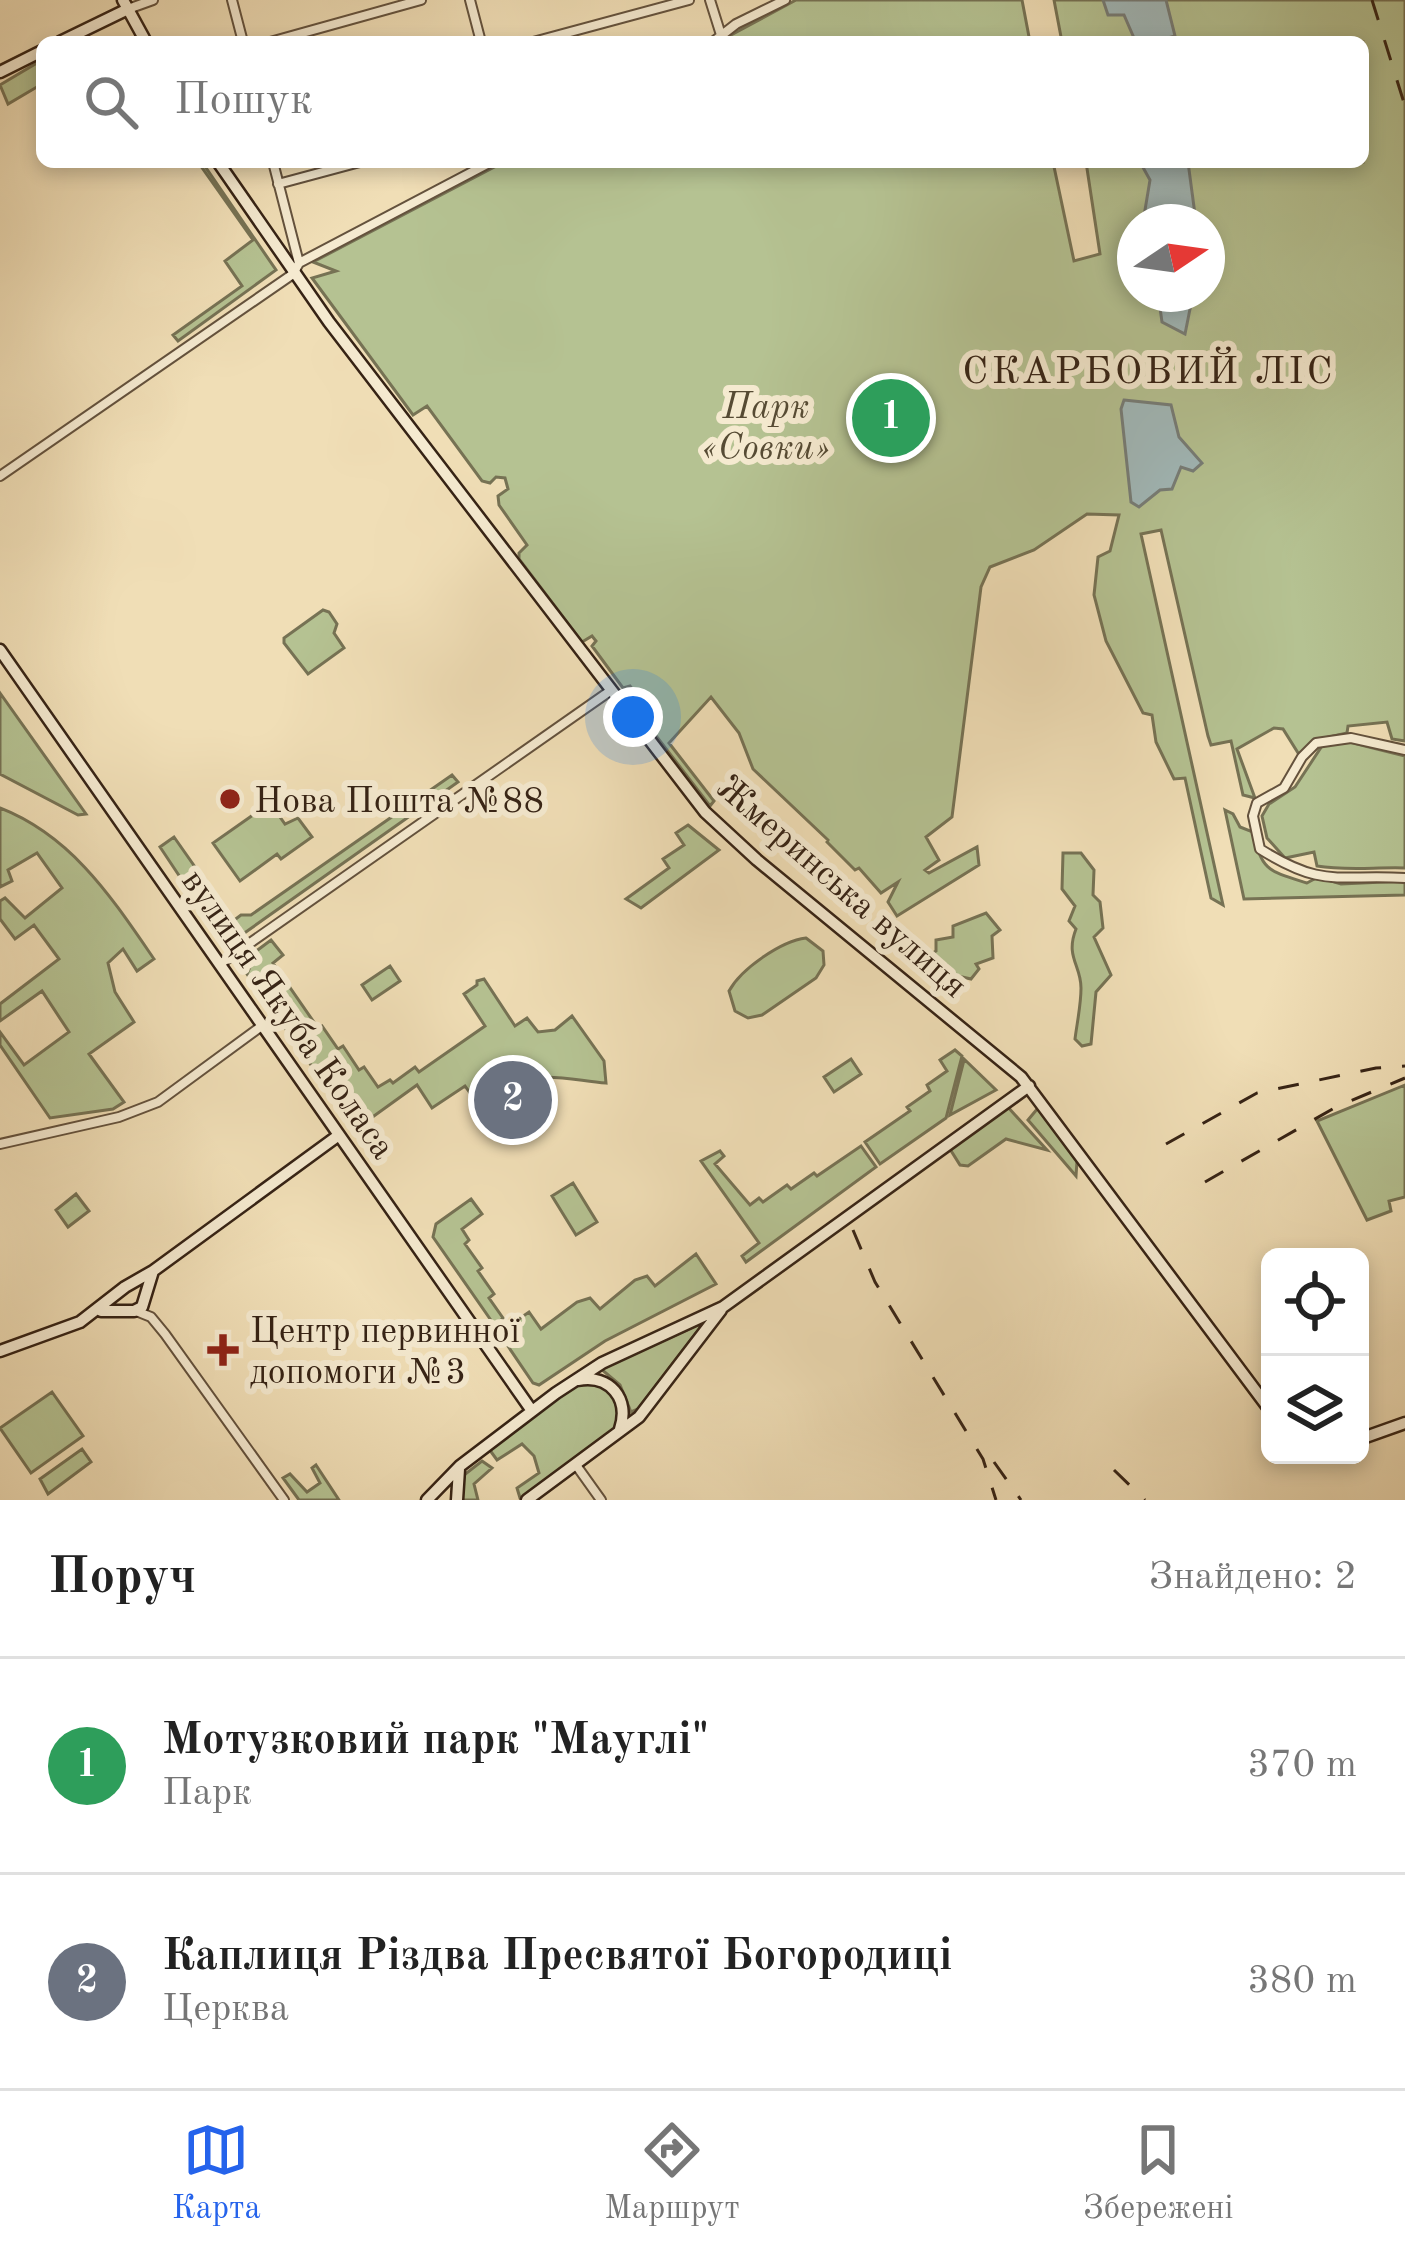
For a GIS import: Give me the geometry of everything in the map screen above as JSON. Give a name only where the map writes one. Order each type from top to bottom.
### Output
[{"type":"main road","points":[[70,36],[125,4],[143,36]]},
{"type":"main road","points":[[0,72],[36,54]]},
{"type":"main road","name":"Жмеринська вулиця","points":[[222,168],[610,691],[716,823],[1029,1086],[1261,1398]]},
{"type":"main road","name":"вулиця Якуба Коласа","points":[[0,650],[532,1411]]},
{"type":"main road","points":[[427,1500],[460,1466],[575,1381],[602,1363],[722,1307],[1029,1086]]},
{"type":"main road","points":[[0,1352],[58,1332],[99,1311],[340,1135]]},
{"type":"main road","points":[[99,1311],[142,1307],[153,1271]]},
{"type":"main road","points":[[133,1284],[146,1295]]},
{"type":"main road","points":[[120,1294],[130,1310]]},
{"type":"main road","points":[[527,1500],[616,1436],[650,1405],[722,1307]]},
{"type":"main road","points":[[575,1381],[596,1378],[615,1389],[624,1409],[616,1436]]},
{"type":"main road","points":[[1369,1436],[1405,1423]]},
{"type":"main road","points":[[457,1500],[460,1466]]},
{"type":"street","points":[[125,4],[153,0]]},
{"type":"street","points":[[232,0],[241,36]]},
{"type":"street","points":[[292,36],[422,0]]},
{"type":"street","points":[[470,0],[480,36]]},
{"type":"street","points":[[555,36],[689,0]]},
{"type":"street","points":[[710,0],[716,36]]},
{"type":"street","points":[[722,36],[785,0]]},
{"type":"street","points":[[274,168],[296,268]]},
{"type":"street","points":[[278,184],[338,168]]},
{"type":"street","points":[[0,476],[296,268],[479,168]]},
{"type":"street","points":[[220,964],[610,691]]},
{"type":"street","points":[[1405,751],[1351,738],[1316,742],[1301,757],[1284,788],[1257,803],[1253,816],[1260,849],[1287,866],[1341,881],[1405,878]]},
{"type":"street","points":[[0,1144],[119,1117],[158,1102],[262,1025]]},
{"type":"street","points":[[130,1310],[151,1318],[165,1334],[284,1500]]},
{"type":"street","points":[[576,1465],[601,1500]]},
{"type":"green space","points":[[796,0],[1022,0],[1029,36],[729,36]]},
{"type":"green space","name":"Парк «Совки»","points":[[1054,0],[1405,0],[1405,741],[1392,739],[1387,722],[1348,726],[1347,733],[1315,740],[1300,756],[1283,729],[1274,728],[1237,749],[1255,798],[1243,795],[1231,741],[1211,745],[1208,736],[1161,530],[1141,534],[1223,905],[1211,898],[1185,778],[1174,779],[1156,742],[1152,715],[1143,713],[1106,641],[1094,595],[1098,557],[1110,551],[1119,515],[1087,514],[1034,550],[990,567],[981,587],[952,817],[926,837],[939,860],[925,870],[929,873],[977,847],[979,865],[897,916],[888,902],[898,882],[881,893],[859,868],[855,870],[753,769],[739,733],[711,697],[669,743],[714,801],[710,806],[627,698],[633,690],[623,688],[592,646],[596,641],[592,636],[582,642],[519,559],[527,545],[499,505],[498,496],[508,489],[505,478],[482,481],[427,406],[413,415],[312,278],[336,271],[313,262],[493,168],[1054,168],[1074,261],[1100,254],[1087,168],[1369,168],[1369,36],[1061,36]]},
{"type":"green space","points":[[36,64],[36,88],[8,104],[0,85]]},
{"type":"green space","points":[[202,168],[276,270],[178,341],[173,335],[242,286],[225,261],[253,240]]},
{"type":"green space","points":[[323,610],[337,624],[334,633],[344,648],[308,674],[284,638]]},
{"type":"green space","points":[[0,693],[86,814],[78,815],[0,774]]},
{"type":"green space","points":[[1349,742],[1405,756],[1405,868],[1317,866],[1314,852],[1285,858],[1267,838],[1262,816],[1269,804],[1295,787],[1322,746]]},
{"type":"green space","points":[[452,775],[458,782],[226,946],[160,847],[174,837],[233,921],[251,915]]},
{"type":"green space","points":[[270,803],[285,824],[298,818],[312,837],[281,859],[277,854],[240,881],[213,843]]},
{"type":"green space","points":[[0,808],[26,820],[69,852],[106,892],[154,959],[137,971],[123,949],[108,963],[115,992],[134,1022],[89,1054],[124,1102],[113,1109],[50,1118],[0,1045],[0,1032],[24,1065],[69,1032],[42,991],[0,1021],[0,1004],[59,959],[34,925],[15,939],[0,919],[0,901],[5,898],[25,918],[62,888],[37,853],[8,870],[12,881],[0,887]]},
{"type":"green space","points":[[1225,810],[1240,827],[1253,832],[1260,855],[1275,872],[1307,883],[1318,877],[1341,884],[1405,881],[1405,895],[1244,899]]},
{"type":"green space","points":[[688,825],[719,850],[641,908],[626,899],[669,868],[663,859],[684,845],[676,833]]},
{"type":"green space","points":[[1063,853],[1081,853],[1094,870],[1093,895],[1100,902],[1103,928],[1094,937],[1111,975],[1096,992],[1091,1044],[1082,1046],[1075,1039],[1081,988],[1072,947],[1076,929],[1069,921],[1075,906],[1062,889]]},
{"type":"green space","points":[[986,913],[1000,930],[992,936],[993,958],[976,964],[979,969],[971,979],[949,974],[930,955],[936,951],[936,940],[953,937],[953,926]]},
{"type":"green space","points":[[806,938],[823,951],[824,965],[816,978],[762,1015],[748,1018],[735,1011],[729,991],[743,974],[774,950]]},
{"type":"green space","points":[[271,940],[283,955],[273,963],[318,1028],[322,1026],[338,1049],[343,1046],[378,1087],[390,1080],[393,1083],[415,1067],[419,1072],[485,1026],[464,994],[484,979],[515,1026],[527,1018],[538,1032],[555,1030],[572,1016],[604,1061],[606,1083],[551,1077],[513,1085],[501,1093],[509,1111],[502,1138],[465,1086],[432,1108],[417,1085],[356,1129],[247,974],[247,958]]},
{"type":"green space","points":[[390,966],[400,981],[372,1000],[362,985]]},
{"type":"green space","points":[[955,1050],[962,1056],[946,1118],[880,1164],[865,1142],[930,1091],[927,1085],[947,1071],[940,1060]]},
{"type":"green space","points":[[851,1059],[861,1074],[834,1092],[824,1077]]},
{"type":"green space","points":[[964,1060],[996,1090],[950,1115]]},
{"type":"green space","points":[[1405,1085],[1405,1197],[1389,1201],[1391,1211],[1367,1220],[1317,1121]]},
{"type":"green space","points":[[1006,1105],[1047,1150],[1006,1139],[968,1166],[960,1165],[950,1149]]},
{"type":"green space","points":[[1038,1108],[1077,1161],[1076,1176],[1028,1120]]},
{"type":"green space","points":[[861,1146],[876,1167],[746,1262],[742,1256],[759,1243],[701,1161],[720,1151],[724,1156],[715,1164],[750,1205],[787,1185],[791,1189],[814,1173],[817,1176]]},
{"type":"green space","points":[[573,1183],[597,1222],[576,1235],[552,1196]]},
{"type":"green space","points":[[76,1194],[89,1211],[68,1227],[56,1210]]},
{"type":"green space","points":[[471,1199],[482,1214],[462,1229],[469,1240],[465,1244],[482,1268],[478,1271],[494,1294],[489,1298],[503,1318],[495,1326],[433,1237],[436,1224]]},
{"type":"green space","points":[[696,1254],[716,1284],[605,1341],[539,1385],[499,1333],[529,1312],[541,1329],[577,1302],[590,1298],[600,1309],[635,1280],[647,1276],[655,1286]]},
{"type":"green space","points":[[698,1325],[638,1409],[631,1412],[620,1385],[601,1369]]},
{"type":"green space","points":[[577,1383],[599,1383],[618,1400],[618,1427],[520,1498],[517,1488],[539,1473],[534,1456],[522,1444],[497,1460],[489,1449]]},
{"type":"green space","points":[[52,1392],[83,1436],[31,1473],[0,1428]]},
{"type":"green space","points":[[82,1449],[91,1462],[48,1494],[40,1479]]},
{"type":"green space","points":[[482,1461],[492,1468],[474,1484],[478,1500],[462,1500],[464,1475]]},
{"type":"green space","points":[[316,1465],[339,1500],[299,1500],[283,1478],[290,1474],[307,1492],[320,1483],[312,1468]]},
{"type":"water","points":[[1103,0],[1166,0],[1175,36],[1133,36],[1124,15],[1108,15]]},
{"type":"water","points":[[1143,168],[1189,168],[1194,204],[1146,204],[1150,180]]},
{"type":"water","points":[[1161,312],[1189,312],[1185,334],[1162,322]]},
{"type":"water","points":[[1124,400],[1171,405],[1179,437],[1202,463],[1193,471],[1181,467],[1172,489],[1160,490],[1139,507],[1131,502],[1121,409]]},
{"type":"railway","points":[[1372,0],[1405,106]]},
{"type":"railway","points":[[1166,1144],[1257,1093],[1405,1066]]},
{"type":"railway","points":[[1205,1182],[1336,1107],[1405,1078]]},
{"type":"railway","points":[[853,1230],[875,1282],[983,1459],[996,1500]]},
{"type":"railway","points":[[994,1462],[1021,1500]]},
{"type":"railway","points":[[1114,1470],[1145,1500]]},
{"type":"place","name":"Мотузковий парк \"Мауглі\"","points":[[891,418]]},
{"type":"place","name":"Нова Пошта №88","points":[[230,799]]},
{"type":"place","name":"Каплиця Різдва Пресвятої Богородиці","points":[[513,1100]]},
{"type":"place","name":"Центр первинної допомоги №3","points":[[223,1350]]},
{"type":"district","name":"СКАРБОВИЙ ЛІС","points":[[1149,369]]}]
